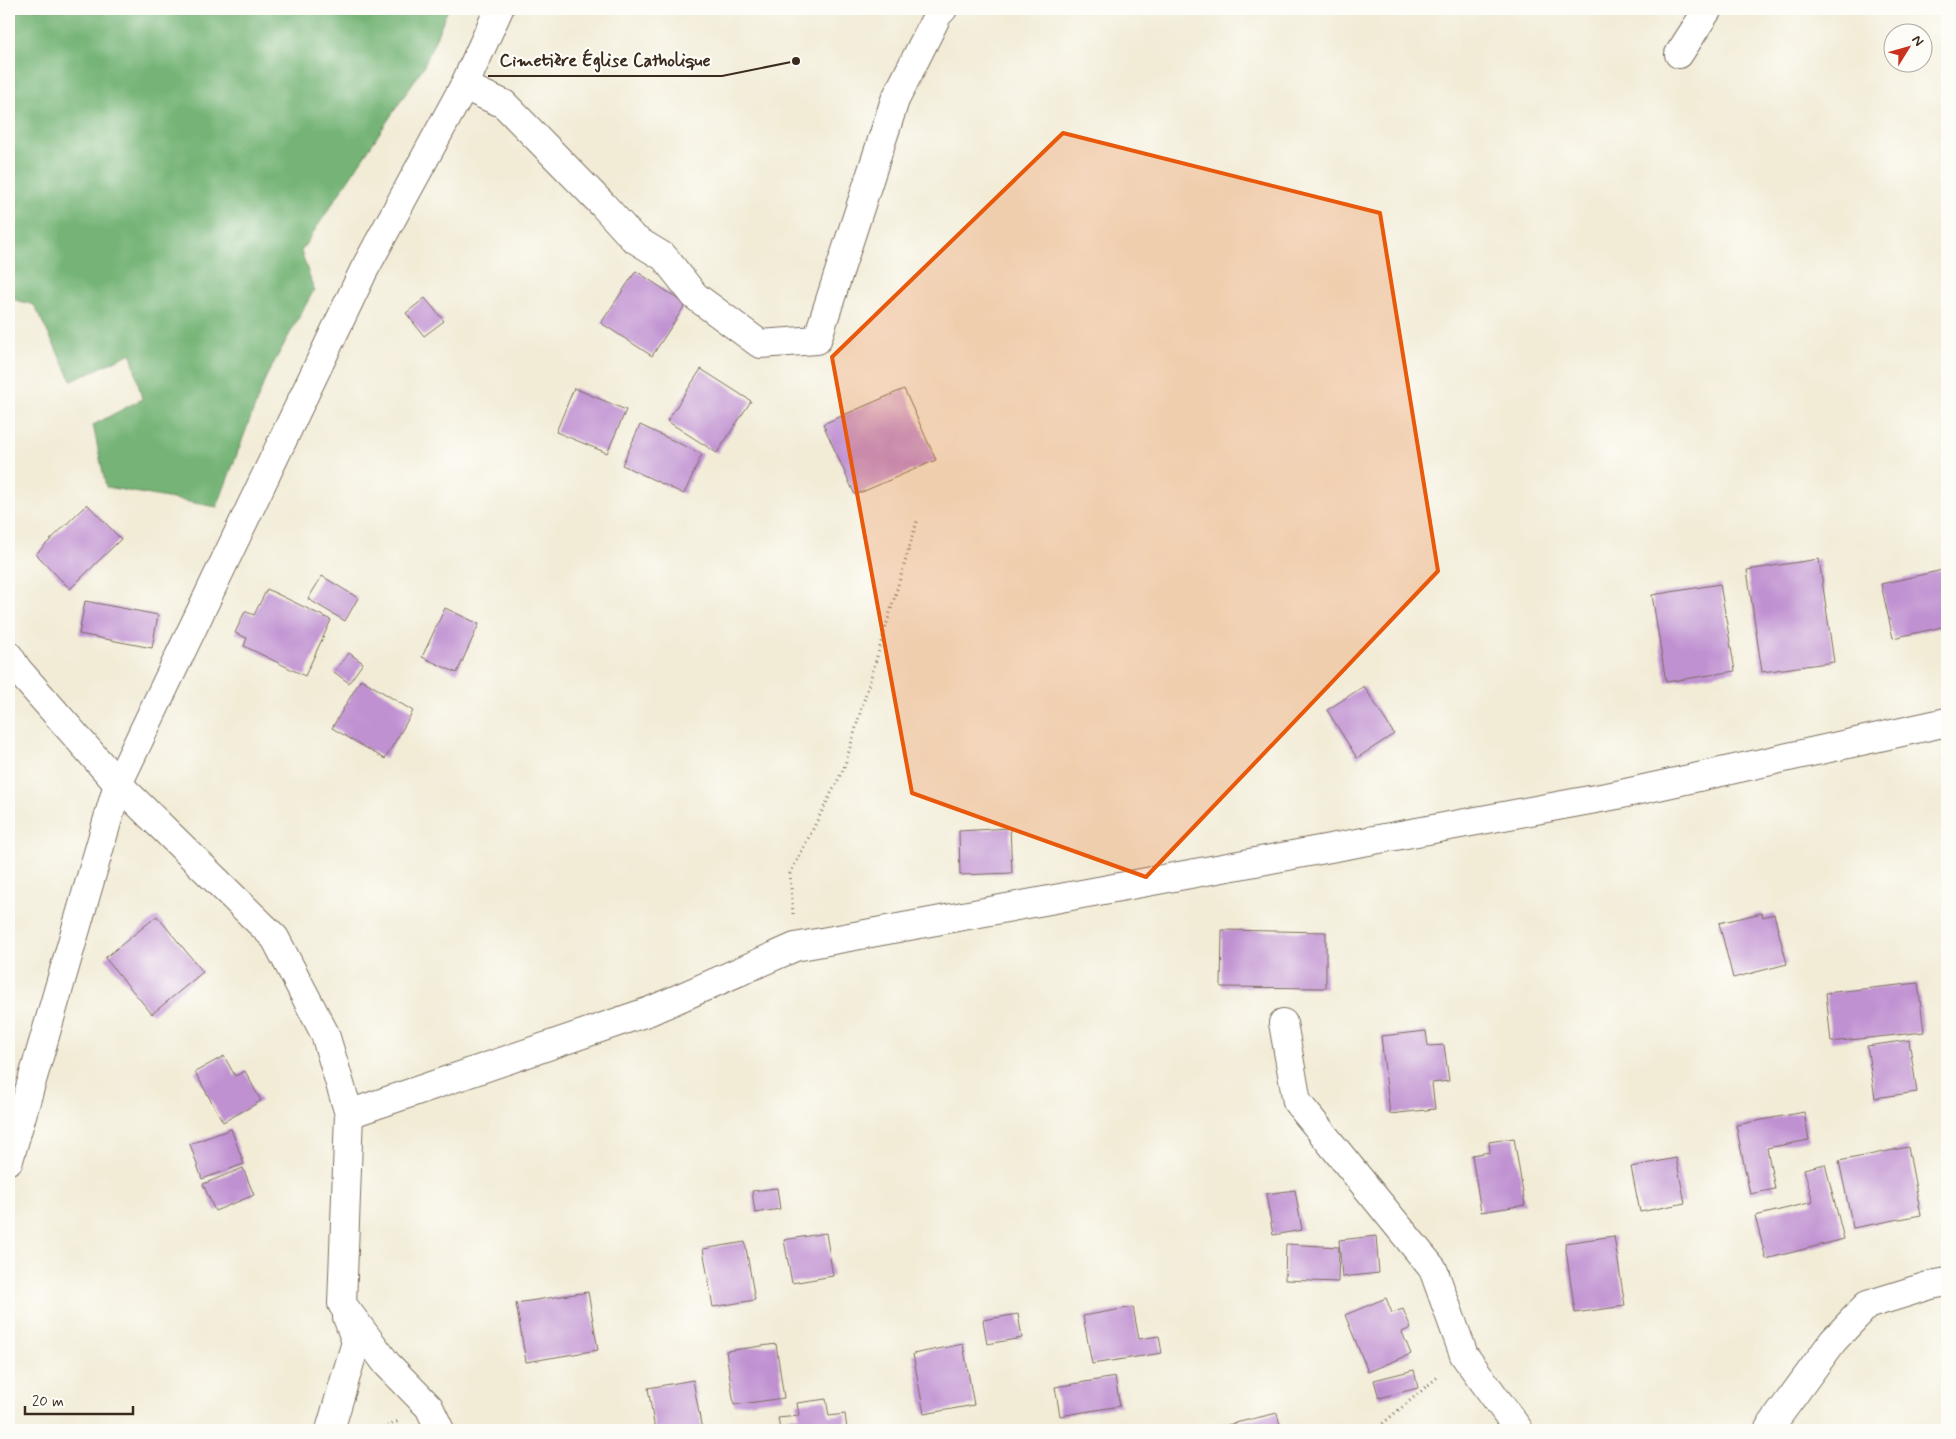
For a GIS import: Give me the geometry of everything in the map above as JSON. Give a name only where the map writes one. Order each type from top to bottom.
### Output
[{"type":"street","points":[[9,1160],[118,784],[364,270],[464,86],[500,9]]},
{"type":"street","points":[[464,86],[504,104],[633,238],[664,257],[695,296],[760,344],[817,340],[895,100],[938,14],[943,9]]},
{"type":"street","points":[[1679,54],[1708,9]]},
{"type":"street","points":[[9,656],[18,670],[118,784],[276,938],[325,1034],[349,1114],[342,1304],[356,1342],[330,1430]]},
{"type":"street","points":[[349,1114],[650,1011],[795,948],[1617,795],[1947,722]]},
{"type":"street","points":[[1283,1023],[1297,1102],[1433,1269],[1464,1355],[1519,1430]]},
{"type":"street","points":[[1768,1430],[1833,1341],[1867,1305],[1930,1285],[1947,1282]]},
{"type":"street","points":[[342,1304],[387,1364],[429,1407],[440,1430]]},
{"type":"path","points":[[795,948],[790,874],[844,768],[918,518]]},
{"type":"path","points":[[1375,1430],[1464,1355]]},
{"type":"highlighted area","points":[[1063,133],[1380,213],[1438,571],[1146,877],[912,793],[832,357]]},
{"type":"green space","points":[[9,9],[448,9],[424,66],[301,251],[314,290],[266,377],[217,507],[106,487],[93,425],[142,399],[131,353],[72,381],[34,305],[9,298]]},
{"type":"building","points":[[636,271],[686,304],[652,356],[601,323]]},
{"type":"building","points":[[425,298],[444,321],[424,336],[406,313]]},
{"type":"building","points":[[701,369],[751,401],[717,453],[667,421]]},
{"type":"building","points":[[574,388],[626,410],[607,453],[556,432]]},
{"type":"building","points":[[904,389],[936,460],[855,495],[823,424]]},
{"type":"building","points":[[640,425],[702,454],[684,494],[622,465]]},
{"type":"building","points":[[87,504],[121,539],[70,589],[36,554]]},
{"type":"building","points":[[1819,559],[1834,662],[1762,672],[1747,570]]},
{"type":"building","points":[[1947,569],[1947,626],[1893,638],[1881,584]]},
{"type":"building","points":[[322,576],[358,598],[345,621],[308,599]]},
{"type":"building","points":[[1720,584],[1735,671],[1666,682],[1652,595]]},
{"type":"building","points":[[267,589],[331,620],[305,676],[244,646],[247,638],[235,633],[245,611],[254,615]]},
{"type":"building","points":[[85,601],[158,615],[152,648],[79,634]]},
{"type":"building","points":[[445,608],[479,624],[457,673],[422,657]]},
{"type":"building","points":[[349,653],[363,663],[349,683],[334,672]]},
{"type":"building","points":[[361,679],[413,711],[385,759],[332,728]]},
{"type":"building","points":[[1364,686],[1394,734],[1357,758],[1327,710]]},
{"type":"building","points":[[1010,828],[1012,873],[960,875],[959,831]]},
{"type":"building","points":[[1762,913],[1763,917],[1774,914],[1787,964],[1733,978],[1719,923]]},
{"type":"building","points":[[157,916],[203,972],[152,1014],[105,958]]},
{"type":"building","points":[[1222,930],[1326,932],[1326,988],[1221,987]]},
{"type":"building","points":[[1918,983],[1924,1032],[1831,1042],[1826,993]]},
{"type":"building","points":[[1426,1031],[1428,1046],[1444,1045],[1449,1081],[1432,1083],[1435,1109],[1390,1114],[1381,1036]]},
{"type":"building","points":[[1909,1040],[1917,1092],[1875,1098],[1867,1046]]},
{"type":"building","points":[[224,1056],[235,1076],[245,1071],[261,1101],[223,1122],[195,1072]]},
{"type":"building","points":[[1804,1112],[1809,1140],[1767,1148],[1775,1189],[1750,1194],[1736,1125]]},
{"type":"building","points":[[231,1129],[244,1164],[202,1179],[190,1144]]},
{"type":"building","points":[[1514,1138],[1525,1205],[1481,1212],[1472,1155],[1490,1152],[1489,1142]]},
{"type":"building","points":[[1908,1147],[1921,1215],[1853,1228],[1839,1161]]},
{"type":"building","points":[[1676,1158],[1685,1203],[1640,1212],[1631,1167]]},
{"type":"building","points":[[1825,1164],[1844,1239],[1766,1259],[1755,1216],[1813,1202],[1804,1169]]},
{"type":"building","points":[[243,1168],[254,1195],[215,1211],[203,1184]]},
{"type":"building","points":[[777,1188],[780,1209],[755,1213],[752,1191]]},
{"type":"building","points":[[1295,1190],[1302,1230],[1273,1235],[1266,1194]]},
{"type":"building","points":[[826,1233],[833,1276],[792,1283],[784,1240]]},
{"type":"building","points":[[1376,1236],[1379,1273],[1342,1277],[1339,1240]]},
{"type":"building","points":[[1614,1236],[1625,1306],[1575,1313],[1565,1243]]},
{"type":"building","points":[[745,1242],[755,1300],[713,1307],[703,1249]]},
{"type":"building","points":[[1286,1244],[1339,1247],[1338,1282],[1285,1280]]},
{"type":"building","points":[[588,1292],[598,1350],[526,1362],[516,1303]]},
{"type":"building","points":[[1386,1298],[1392,1313],[1403,1309],[1411,1328],[1402,1332],[1411,1354],[1368,1372],[1345,1315]]},
{"type":"building","points":[[1133,1307],[1139,1339],[1159,1336],[1162,1353],[1092,1364],[1083,1316]]},
{"type":"building","points":[[1018,1314],[1022,1338],[987,1344],[983,1320]]},
{"type":"building","points":[[776,1344],[784,1398],[734,1405],[726,1351]]},
{"type":"building","points":[[963,1344],[974,1405],[924,1414],[913,1354]]},
{"type":"building","points":[[1414,1370],[1418,1388],[1379,1398],[1374,1380]]},
{"type":"building","points":[[1115,1377],[1120,1406],[1060,1416],[1055,1387]]},
{"type":"building","points":[[693,1380],[702,1430],[655,1430],[648,1388]]},
{"type":"building","points":[[826,1399],[829,1416],[845,1414],[847,1430],[780,1430],[778,1418],[799,1416],[797,1403]]},
{"type":"building","points":[[1277,1413],[1281,1430],[1229,1430],[1227,1425]]},
{"type":"place","name":"Cimetière Église Catholique","points":[[796,61]]}]
